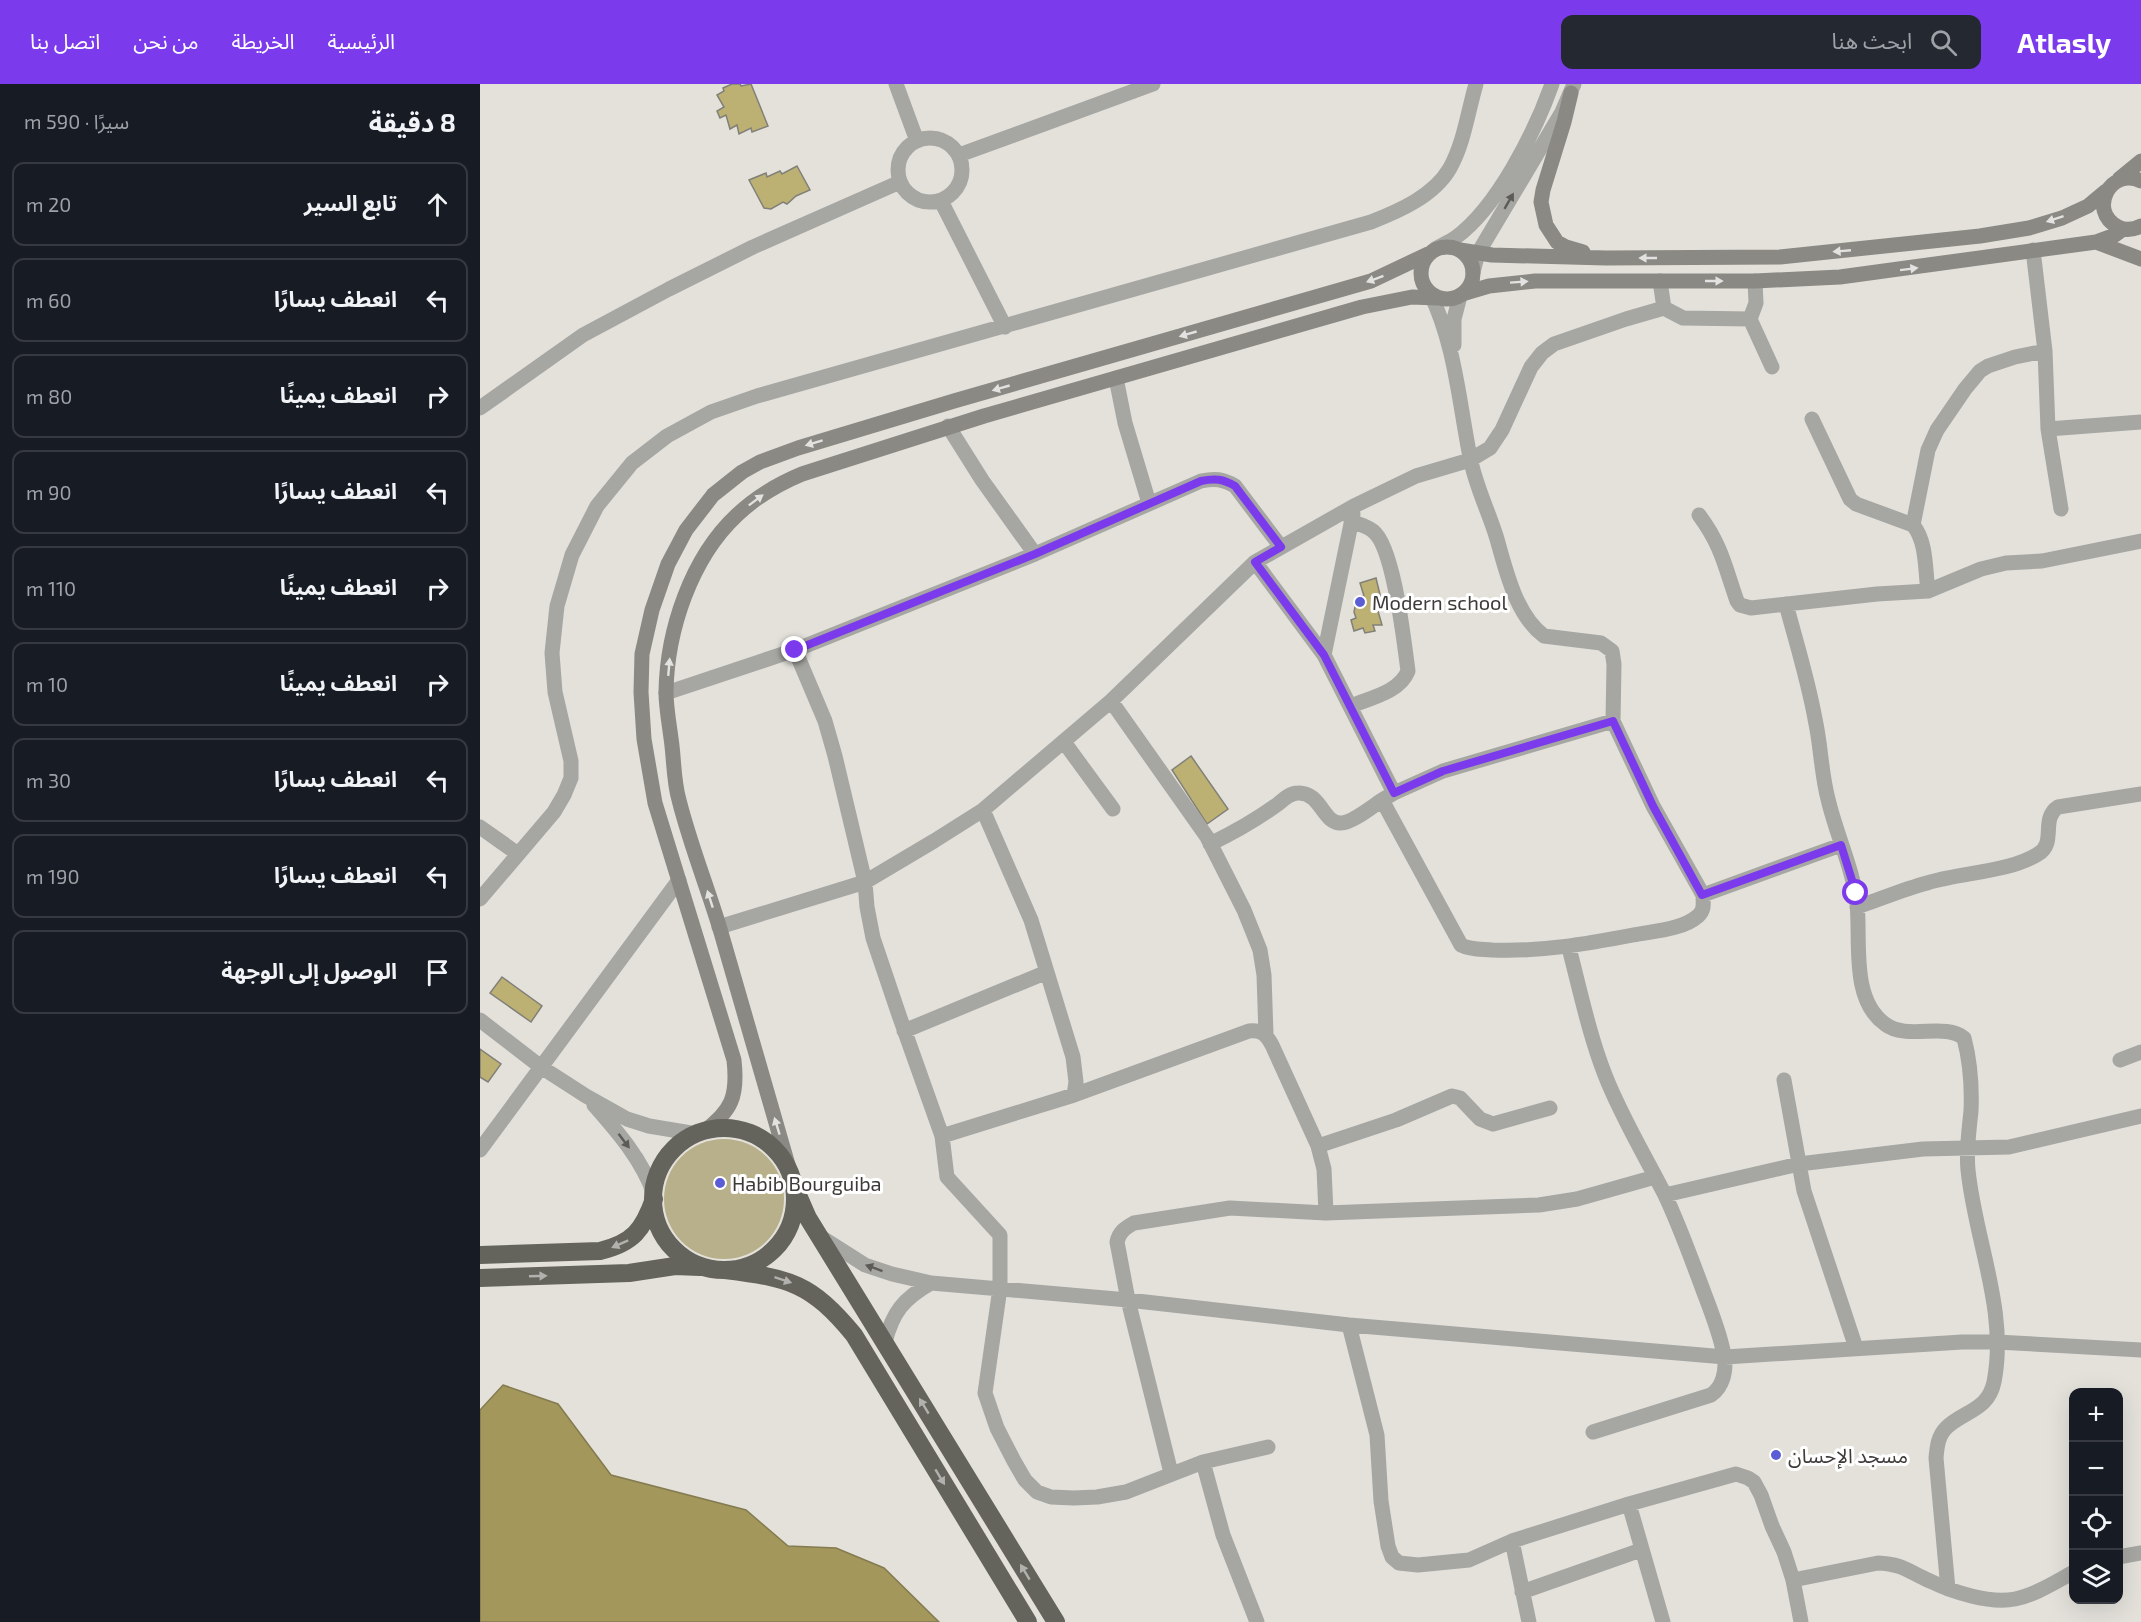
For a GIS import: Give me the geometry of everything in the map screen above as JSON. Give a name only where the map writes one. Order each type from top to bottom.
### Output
[{"type":"highway","points":[[794,1184],[795,1205],[790,1227],[778,1246],[760,1261],[739,1269],[721,1270],[693,1263],[673,1249],[660,1229],[653,1206],[655,1182],[665,1160],[681,1143],[700,1133],[726,1128],[749,1133],[769,1144],[784,1161],[794,1184],[808,1218],[1056,1622]]},
{"type":"highway","points":[[480,1255],[600,1251],[617,1247],[632,1239],[641,1227],[654,1197]]},
{"type":"highway","points":[[480,1278],[629,1273],[675,1266],[693,1266],[780,1278],[825,1302],[854,1335],[1028,1622]]},
{"type":"main road","points":[[1573,89],[1543,190],[1542,214],[1557,242],[1566,247],[1606,258]]},
{"type":"main road","points":[[700,1133],[719,1120],[730,1106],[736,1077],[734,1060],[655,803],[644,740],[641,692],[642,654],[652,610],[668,564],[686,530],[713,495],[742,472],[760,462],[798,448],[1371,281],[1443,247],[1478,253],[1606,258],[1780,257],[1980,236],[2029,228],[2062,218],[2088,206],[2141,161]]},
{"type":"main road","points":[[2119,179],[2128,178],[2141,181]]},
{"type":"main road","points":[[2106,191],[2103,207],[2109,221],[2131,228]]},
{"type":"main road","points":[[794,1184],[719,927],[678,797],[666,693],[670,647],[682,600],[701,563],[718,536],[737,515],[781,483],[948,426],[1362,307],[1412,297],[1433,296],[1446,299],[1508,283],[1755,281],[1840,277],[1985,259],[2096,242],[2131,228]]},
{"type":"main road","points":[[2131,228],[2132,240],[2141,254]]},
{"type":"main road","points":[[1980,236],[1985,259]]},
{"type":"main road","points":[[2096,242],[2141,259]]},
{"type":"main road","points":[[1460,250],[1472,263],[1473,272],[1472,280],[1461,295]]},
{"type":"main road","points":[[1432,252],[1423,261],[1421,278],[1424,286],[1433,296]]},
{"type":"street","points":[[896,84],[917,141]]},
{"type":"street","points":[[959,156],[1152,84]]},
{"type":"street","points":[[480,899],[554,812],[571,778],[571,761],[555,692],[552,653],[557,606],[572,555],[597,506],[632,463],[667,436],[711,412],[757,396],[1005,327],[1393,214],[1418,200],[1449,170],[1476,84]]},
{"type":"street","points":[[1432,252],[1455,238],[1495,195],[1530,134],[1552,84]]},
{"type":"street","points":[[1473,272],[1478,253],[1573,89]]},
{"type":"street","points":[[928,138],[939,140],[952,147],[959,156],[963,166],[960,184],[953,194],[941,201],[930,203],[916,200],[907,193],[900,182],[899,164],[903,154],[917,141],[928,138]]},
{"type":"street","points":[[480,408],[583,335],[753,247],[900,182]]},
{"type":"street","points":[[941,201],[1005,327]]},
{"type":"street","points":[[2033,250],[2045,351],[2048,429],[2061,509]]},
{"type":"street","points":[[1660,281],[1664,308]]},
{"type":"street","points":[[1755,281],[1756,303],[1750,319],[1772,366]]},
{"type":"street","points":[[1454,366],[1454,319],[1461,295]]},
{"type":"street","points":[[1255,562],[1324,655],[1351,706],[1388,797],[1461,945],[1468,949],[1507,951],[1569,948],[1682,925],[1701,914],[1702,895],[1653,806],[1613,721],[1614,664],[1612,651],[1602,643],[1544,636],[1531,623],[1512,586],[1470,460],[1454,366],[1433,296]]},
{"type":"street","points":[[719,927],[865,882],[934,842],[982,810],[1111,701],[1255,562],[1281,547],[1352,514],[1416,476],[1470,460],[1490,448],[1502,430],[1531,367],[1542,353],[1554,344],[1664,308],[1683,318],[1750,319]]},
{"type":"street","points":[[1913,525],[1928,450],[1937,430],[1969,383],[1980,370],[1988,366],[2015,357],[2045,351]]},
{"type":"street","points":[[1116,378],[1125,423],[1149,503]]},
{"type":"street","points":[[1812,419],[1850,499],[1856,504],[1913,525],[1922,540],[1928,591]]},
{"type":"street","points":[[2048,429],[2141,422]]},
{"type":"street","points":[[948,426],[982,480],[1035,554]]},
{"type":"street","points":[[666,693],[795,650],[1035,554],[1149,503],[1213,478],[1226,480],[1235,486],[1281,547]]},
{"type":"street","points":[[1324,655],[1352,514]]},
{"type":"street","points":[[1351,706],[1398,684],[1405,678],[1408,670],[1400,613],[1384,548],[1373,531],[1352,514]]},
{"type":"street","points":[[1699,515],[1722,552],[1740,605],[1750,608],[1877,594],[1928,591],[1982,569],[2006,563],[2042,561],[2141,541]]},
{"type":"street","points":[[1786,604],[1816,719],[1824,783],[1854,885],[1857,938],[1865,995],[1873,1011],[1884,1024],[1895,1029],[1950,1032],[1964,1038],[1967,1056],[1971,1100],[1966,1147],[1968,1173],[1993,1304],[1997,1342],[1993,1385],[1984,1401],[1976,1410],[1946,1428],[1938,1441],[1936,1458],[1948,1589]]},
{"type":"street","points":[[795,650],[825,721],[865,882],[873,938],[942,1136],[947,1177],[1000,1235],[1000,1288],[985,1393],[997,1428],[1025,1480],[1037,1492],[1051,1497],[1097,1497],[1126,1492],[1203,1462],[1268,1447]]},
{"type":"street","points":[[1111,701],[1210,844],[1248,918],[1260,950],[1264,975],[1266,1035],[1292,1085],[1318,1146],[1324,1169],[1326,1213]]},
{"type":"street","points":[[1210,844],[1252,823],[1290,795],[1306,794],[1315,800],[1334,822],[1347,822],[1388,797],[1443,771],[1613,721]]},
{"type":"street","points":[[1064,742],[1113,809]]},
{"type":"street","points":[[1857,907],[1927,882],[1997,868],[2040,853],[2046,847],[2049,816],[2058,807],[2141,794]]},
{"type":"street","points":[[982,810],[1031,920],[1075,1068],[1074,1095]]},
{"type":"street","points":[[480,827],[518,854]]},
{"type":"street","points":[[1702,895],[1841,845]]},
{"type":"street","points":[[480,1150],[679,880]]},
{"type":"street","points":[[1569,948],[1588,1022],[1605,1075],[1665,1195],[1701,1285],[1725,1357],[1722,1385],[1711,1395],[1593,1432]]},
{"type":"street","points":[[904,1030],[1047,972]]},
{"type":"street","points":[[480,1020],[541,1067],[627,1119],[649,1126],[700,1133]]},
{"type":"street","points":[[942,1136],[1074,1095],[1249,1031],[1259,1030],[1266,1035]]},
{"type":"street","points":[[2120,1060],[2141,1052]]},
{"type":"street","points":[[1784,1080],[1804,1191],[1856,1348]]},
{"type":"street","points":[[586,1096],[626,1143],[648,1178],[654,1197]]},
{"type":"street","points":[[1318,1146],[1396,1120],[1452,1096],[1460,1098],[1480,1119],[1493,1124],[1550,1108]]},
{"type":"street","points":[[1665,1195],[1799,1164],[1923,1149],[2009,1147],[2141,1116]]},
{"type":"street","points":[[1171,1473],[1128,1300],[1117,1242],[1124,1229],[1134,1223],[1230,1208],[1326,1213],[1539,1205],[1577,1199],[1655,1177]]},
{"type":"street","points":[[818,1234],[865,1265],[931,1283],[1128,1300],[1349,1325],[1725,1357],[1997,1342],[2141,1350]]},
{"type":"street","points":[[885,1342],[890,1324],[900,1307],[914,1293],[931,1283]]},
{"type":"street","points":[[1349,1325],[1377,1435],[1381,1501],[1388,1546],[1392,1557],[1400,1563],[1418,1565],[1469,1560],[1512,1541],[1629,1504],[1736,1474],[1754,1482],[1761,1495],[1793,1580],[1801,1622]]},
{"type":"street","points":[[1203,1462],[1223,1535],[1257,1622]]},
{"type":"street","points":[[1629,1504],[1663,1622]]},
{"type":"street","points":[[1512,1541],[1529,1622]]},
{"type":"street","points":[[1522,1592],[1641,1550]]},
{"type":"street","points":[[2123,1556],[2141,1552]]},
{"type":"street","points":[[1793,1580],[1878,1563],[1893,1564],[1910,1569],[1926,1580],[1948,1589],[1999,1600],[2015,1599],[2069,1574]]},
{"type":"shaded area","points":[[724,1139],[747,1144],[766,1157],[779,1176],[784,1199],[779,1222],[766,1241],[747,1254],[724,1259],[701,1254],[682,1241],[669,1222],[664,1199],[669,1176],[682,1157],[701,1144]]},
{"type":"shaded area","points":[[503,1385],[558,1404],[611,1475],[746,1510],[788,1546],[836,1548],[884,1568],[939,1622],[480,1622],[480,1410]]},
{"type":"building","points":[[732,84],[741,86],[751,84],[768,126],[752,132],[751,128],[739,134],[737,125],[730,129],[726,115],[720,118],[717,111],[724,107],[717,95],[724,91],[723,88]]},
{"type":"building","points":[[797,166],[810,190],[796,196],[787,204],[783,202],[771,209],[764,208],[749,180],[766,173],[767,177],[780,171],[782,174]]},
{"type":"building","points":[[1376,578],[1382,603],[1376,604],[1382,625],[1373,625],[1375,631],[1365,633],[1363,628],[1354,631],[1351,620],[1356,618],[1354,612],[1357,597],[1364,596],[1360,583]]},
{"type":"building","points":[[1191,756],[1228,809],[1207,824],[1172,770]]},
{"type":"building","points":[[502,977],[542,1006],[531,1022],[490,993]]},
{"type":"building","points":[[480,1049],[501,1064],[488,1082],[480,1077]]},
{"type":"place","name":"Modern school","points":[[1360,602]]},
{"type":"place","name":"Habib Bourguiba","points":[[720,1183]]},
{"type":"place","name":"مسجد الإحسان","points":[[1776,1455]]},
{"type":"route","points":[[795,650],[1035,554],[1201,481],[1213,478],[1226,480],[1235,486],[1281,547],[1255,562],[1324,655],[1394,793],[1443,771],[1613,721],[1653,806],[1702,895],[1841,845],[1856,893]]}]
